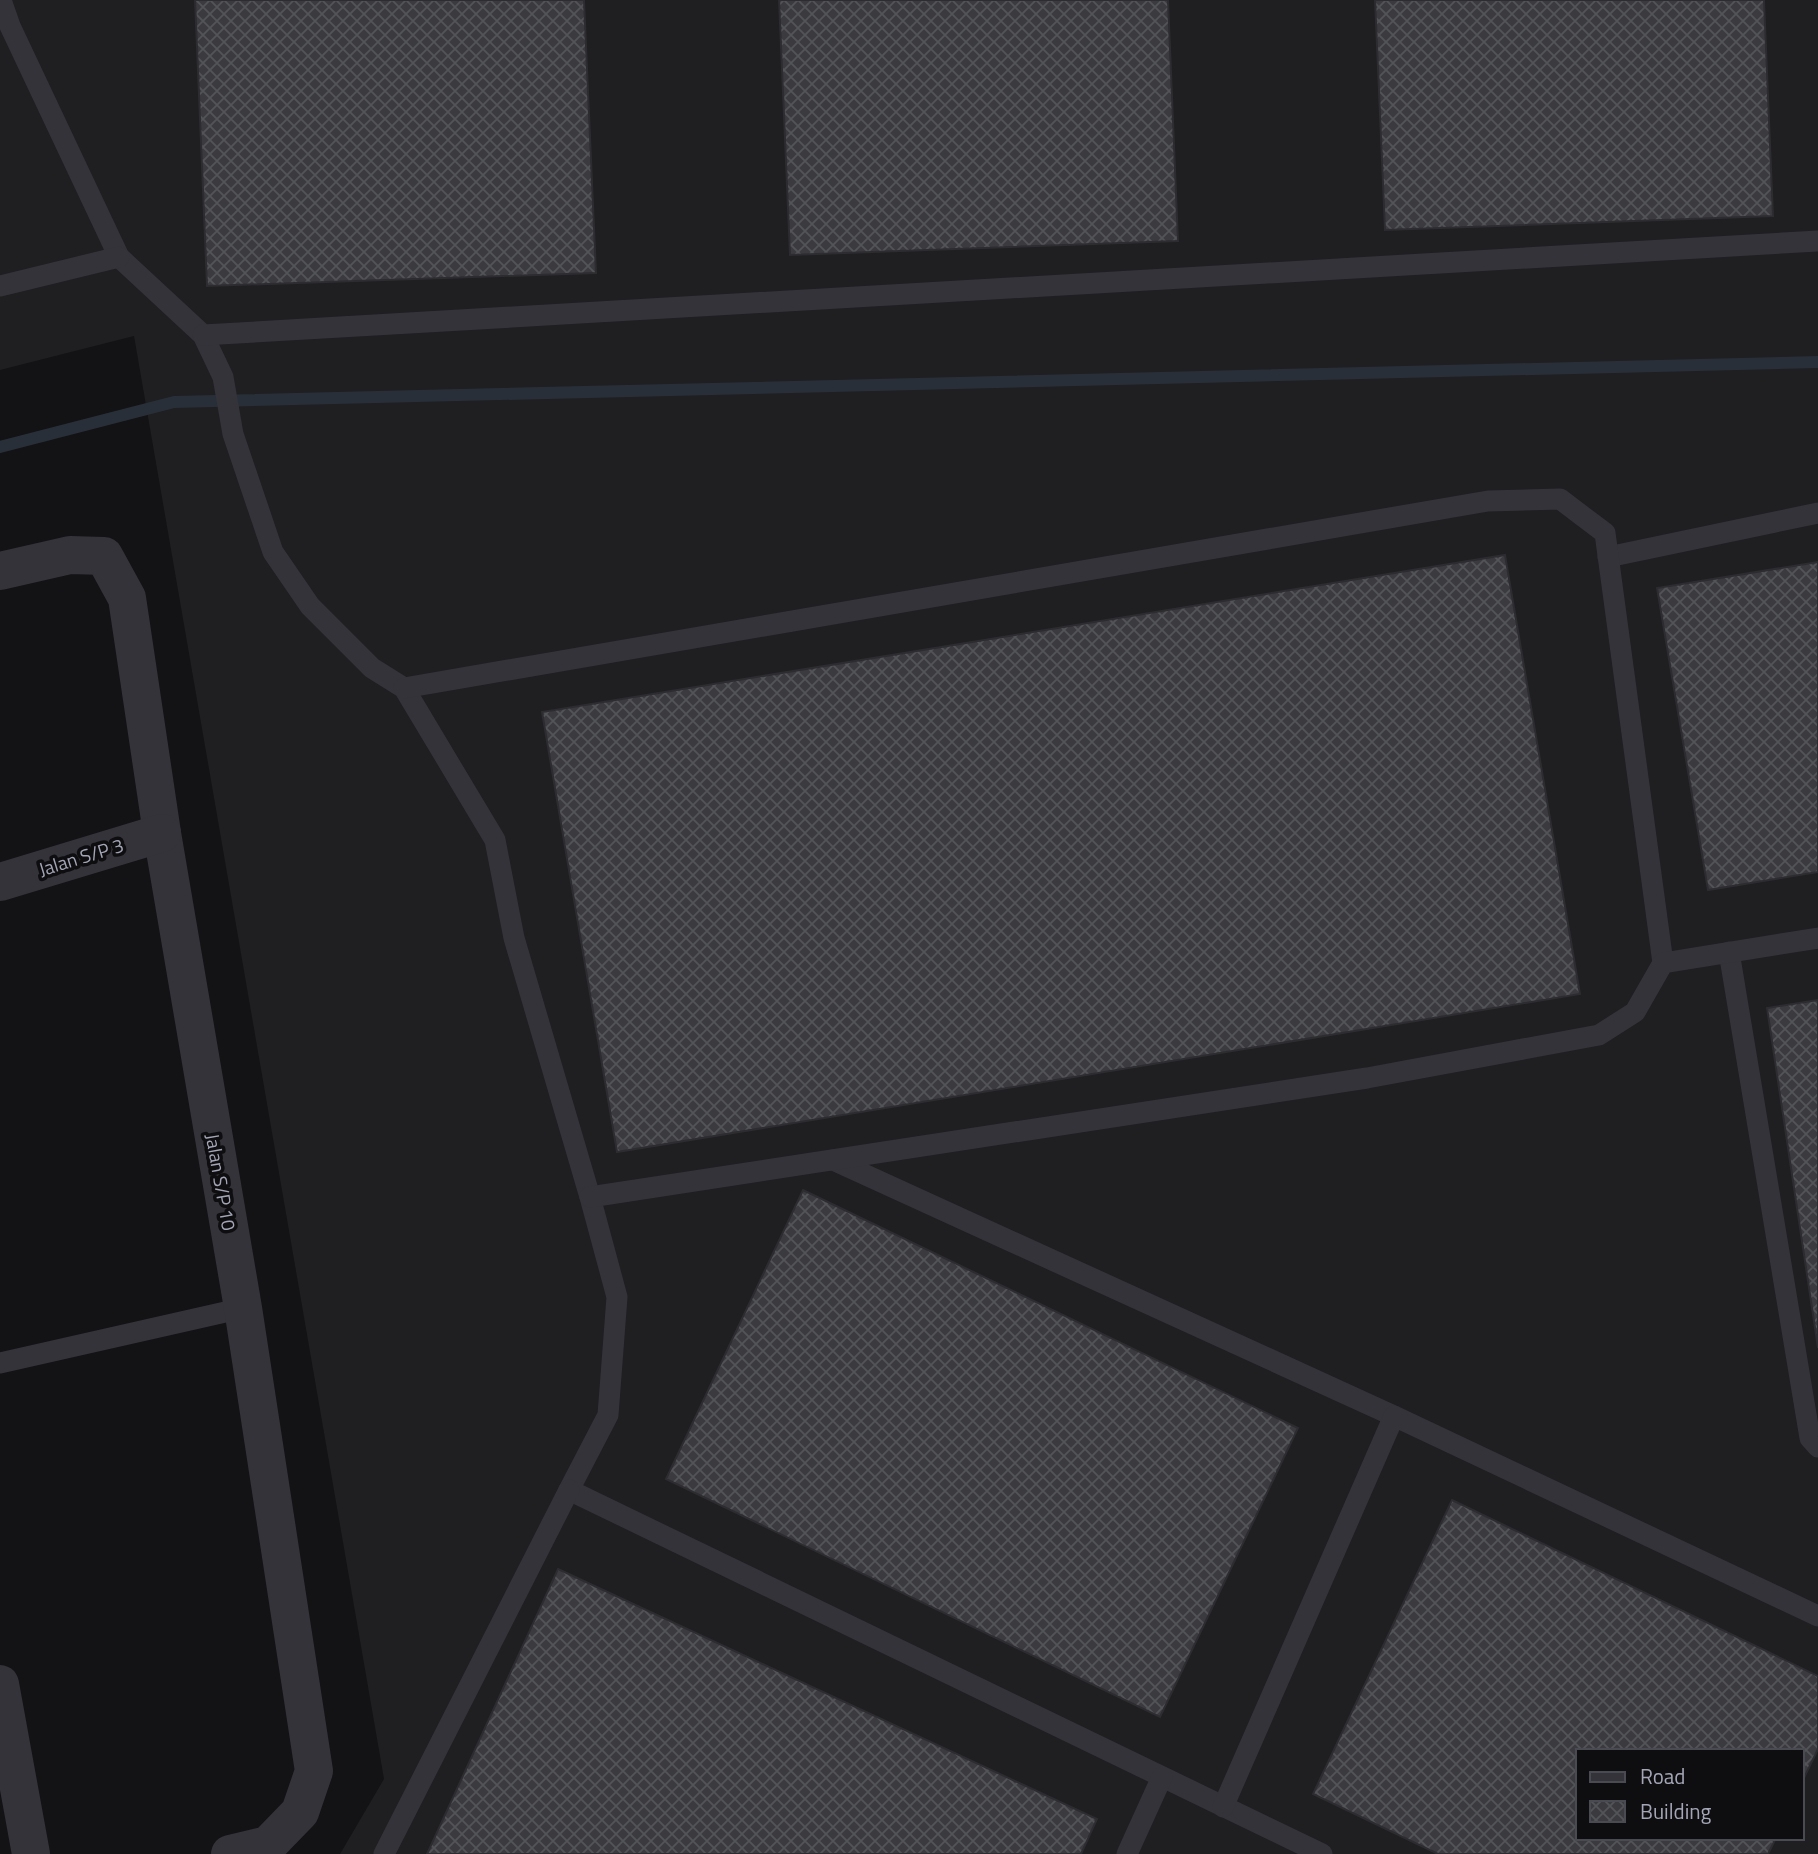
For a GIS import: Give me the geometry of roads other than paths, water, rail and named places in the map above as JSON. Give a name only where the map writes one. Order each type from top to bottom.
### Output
[{"type":"street","name":"Jalan S/P 10","points":[[0,571],[70,555],[104,556],[127,598],[162,833],[243,1308],[314,1771],[300,1812],[268,1845],[230,1854]]},
{"type":"street","name":"Jalan S/P 3","points":[[0,881],[162,833]]},
{"type":"street","points":[[2,1708],[31,1854]]},
{"type":"lane","points":[[1,0],[10,26],[119,257],[203,335],[223,377],[233,435],[273,552],[310,606],[372,668],[404,688],[495,840],[514,939],[617,1297],[608,1415],[384,1854]]},
{"type":"lane","points":[[203,335],[1818,241]]},
{"type":"lane","points":[[0,286],[119,257]]},
{"type":"lane","points":[[404,688],[1488,501],[1560,499],[1605,533],[1663,964],[1634,1012],[1599,1035],[1367,1078],[590,1197]]},
{"type":"lane","points":[[1608,557],[1818,513]]},
{"type":"lane","points":[[1663,964],[1818,937]]},
{"type":"lane","points":[[1729,953],[1810,1438],[1818,1447]]},
{"type":"lane","points":[[833,1160],[1394,1416],[1818,1616]]},
{"type":"lane","points":[[0,1363],[243,1308]]},
{"type":"lane","points":[[1223,1807],[1394,1416]]},
{"type":"lane","points":[[569,1490],[1322,1854]]},
{"type":"lane","points":[[1127,1854],[1162,1777]]},
{"type":"waterway","points":[[0,447],[174,402],[1818,362]]}]
